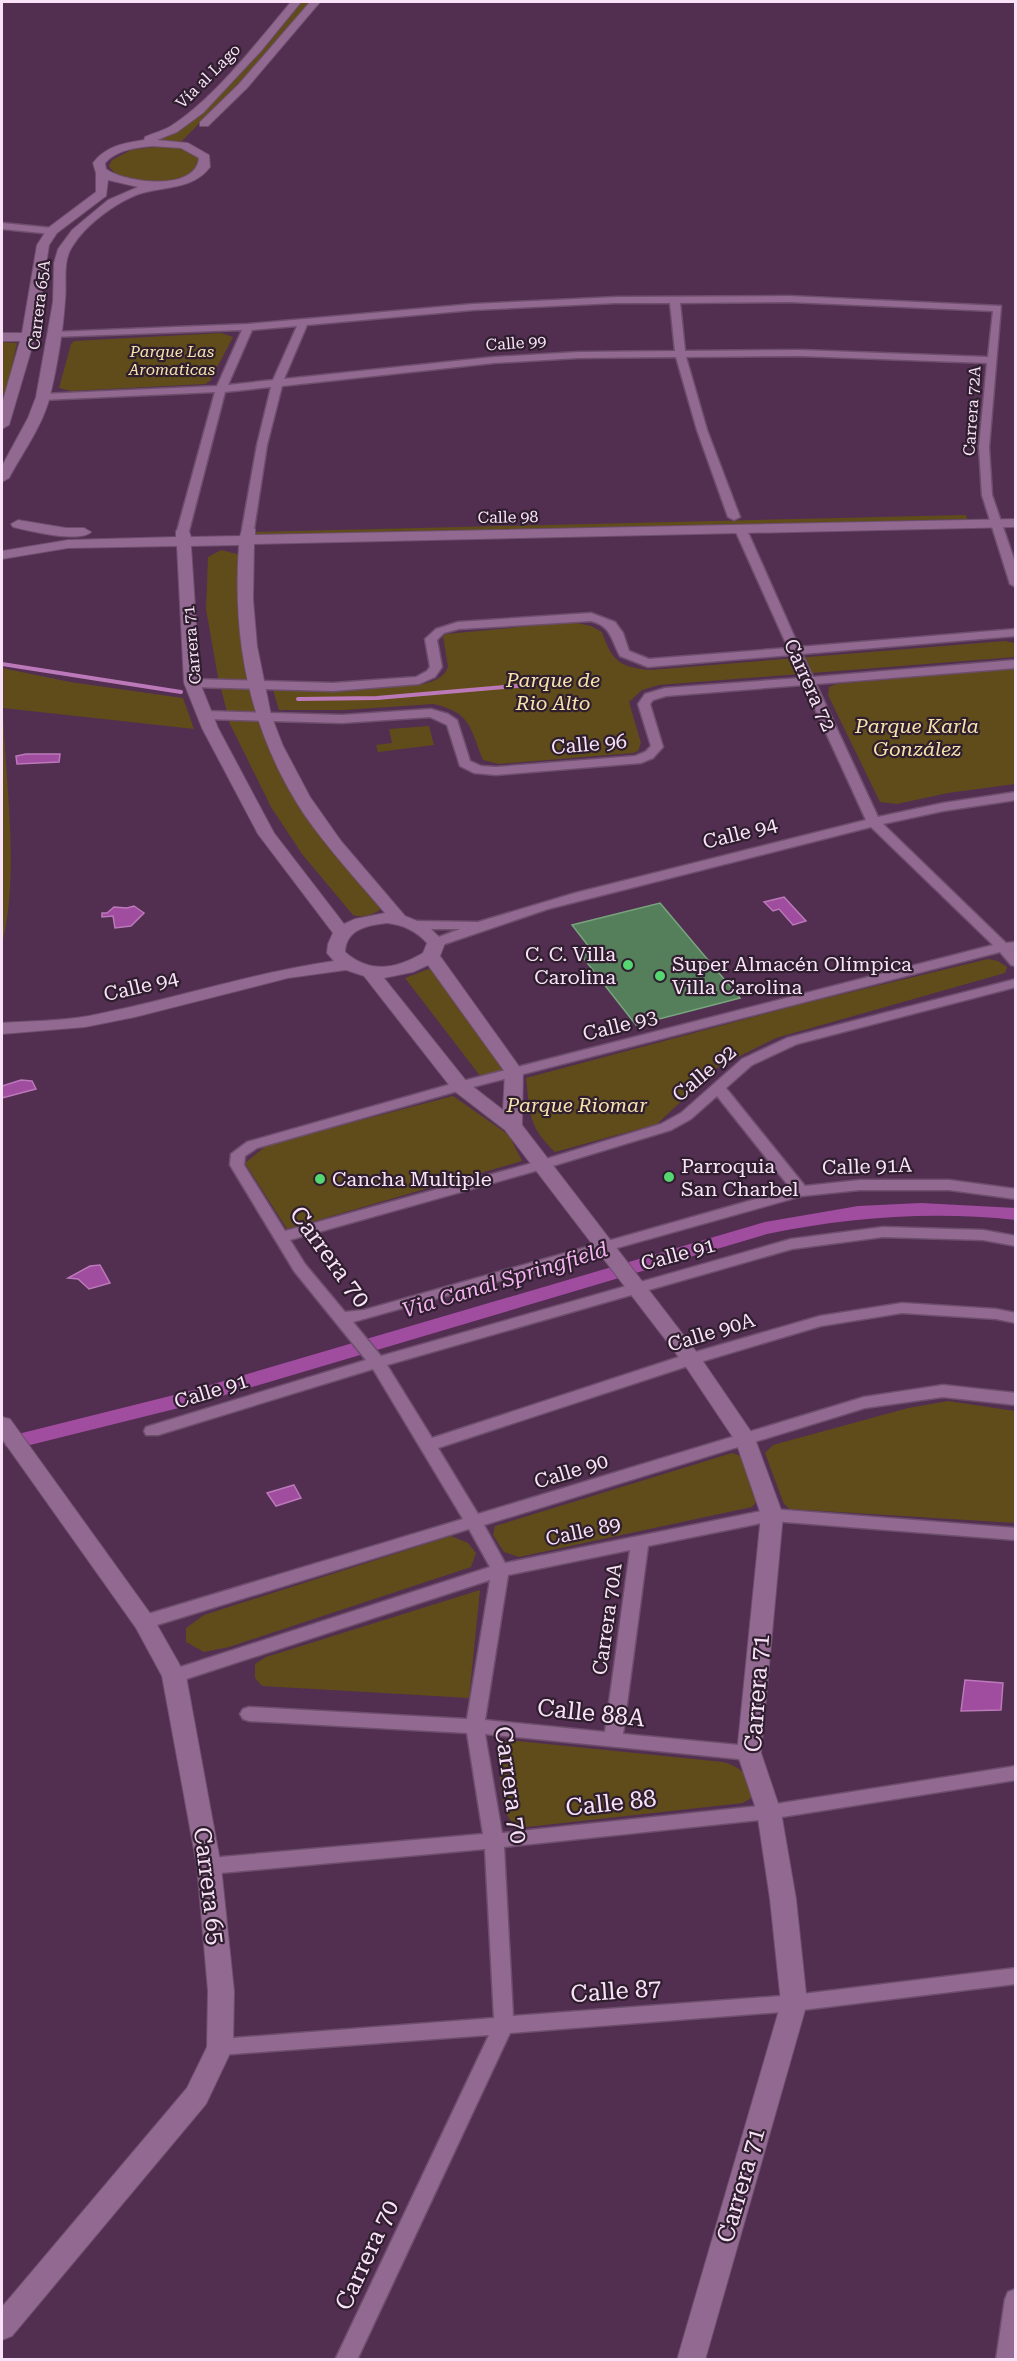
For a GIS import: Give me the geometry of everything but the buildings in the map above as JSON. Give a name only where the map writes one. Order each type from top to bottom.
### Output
[{"type":"street","name":"Vía al Lago","points":[[124,147],[173,130],[194,116],[257,49],[296,2]]},
{"type":"street","name":"Vía al Lago","points":[[190,147],[188,142],[194,134],[243,86],[315,2]]},
{"type":"street","points":[[2,226],[52,231],[102,194],[102,172],[99,164],[104,157],[124,147],[152,143],[190,147]]},
{"type":"street","name":"Carrera 65A","points":[[2,478],[35,418],[43,397],[59,302],[60,263],[64,249],[76,233],[112,203],[134,192],[182,182],[204,170],[207,163],[205,157],[190,147]]},
{"type":"street","points":[[102,172],[108,177],[123,182],[164,184]]},
{"type":"street","name":"Carrera 65A","points":[[2,425],[7,398],[28,338],[43,245],[52,231]]},
{"type":"street","name":"Calle 99","points":[[54,335],[248,327],[473,307],[675,300],[851,301],[998,308]]},
{"type":"street","name":"Carrera 72","points":[[675,300],[680,353],[702,430],[737,523],[874,823],[1009,946],[1016,962]]},
{"type":"street","name":"Carrera 72A","points":[[998,308],[984,447],[987,495],[1016,584]]},
{"type":"street","points":[[303,323],[277,383],[262,445],[248,535],[244,587],[248,637],[263,716],[302,797],[321,826],[399,919]]},
{"type":"street","name":"Carrera 71","points":[[248,327],[221,388],[183,537],[192,683],[205,715],[266,834],[338,939]]},
{"type":"street","points":[[2,337],[28,338]]},
{"type":"street","name":"Calle 99","points":[[43,397],[221,388],[494,360],[578,355],[800,353],[993,360]]},
{"type":"street","name":"Calle 98","points":[[2,554],[68,544],[183,537],[994,517],[1016,511]]},
{"type":"street","name":"Calle 98","points":[[994,517],[1016,523]]},
{"type":"street","name":"Calle 98","points":[[2,554],[21,537],[22,531],[13,521],[66,532],[183,537]]},
{"type":"street","points":[[192,683],[333,687],[419,680],[431,674],[436,667],[431,639],[440,631],[458,626],[591,617],[605,620],[614,626],[624,653],[648,663],[1016,632]]},
{"type":"street","name":"Calle 96","points":[[205,715],[342,718],[431,713],[453,723],[464,763],[478,770],[496,771],[637,760],[649,755],[657,747],[644,704],[649,697],[664,692],[1016,664]]},
{"type":"street","name":"Calle 94","points":[[433,950],[479,925],[644,879],[874,823],[951,806],[1016,796]]},
{"type":"street","points":[[433,950],[406,969],[391,974],[371,974],[347,964],[336,953],[338,939],[348,927],[375,919],[399,919],[423,929],[433,950],[514,1072],[512,1126]]},
{"type":"street","name":"Calle 94","points":[[416,925],[479,925]]},
{"type":"street","name":"Calle 94","points":[[288,973],[338,939]]},
{"type":"street","name":"Calle 93","points":[[238,1154],[252,1145],[460,1086],[1009,946]]},
{"type":"street","name":"Calle 94","points":[[2,1029],[85,1022],[135,1012],[288,973],[347,964]]},
{"type":"street","name":"Carrera 71","points":[[371,974],[460,1086],[512,1126],[692,1359],[746,1441],[772,1515],[749,1753],[769,1812],[783,1899],[794,2003],[691,2360]]},
{"type":"street","name":"Calle 92","points":[[281,1237],[541,1165],[666,1127],[686,1116],[747,1062],[792,1041],[1016,983]]},
{"type":"street","points":[[717,1087],[801,1191]]},
{"type":"street","name":"Carrera 70","points":[[238,1154],[237,1165],[299,1267],[373,1357],[474,1522],[500,1570],[475,1726],[494,1841],[504,2025],[346,2360]]},
{"type":"street","name":"Calle 91A","points":[[341,1318],[364,1315],[610,1251],[801,1191],[860,1185],[949,1185],[1016,1194]]},
{"type":"street","name":"Calle 91","points":[[152,1431],[373,1357],[634,1282],[791,1244],[883,1232],[983,1235],[1016,1241]]},
{"type":"street","name":"Calle 90A","points":[[427,1446],[692,1359],[820,1321],[902,1308],[996,1314],[1016,1318]]},
{"type":"street","name":"Calle 90","points":[[144,1622],[746,1441],[864,1403],[943,1391],[1016,1399]]},
{"type":"street","name":"Carrera 65","points":[[2,2327],[197,2096],[220,2047],[221,1991],[209,1866],[174,1676],[144,1622],[6,1436]]},
{"type":"street","name":"Calle 89","points":[[174,1676],[500,1570],[772,1515],[1016,1534]]},
{"type":"street","name":"Carrera 70A","points":[[613,1740],[640,1541]]},
{"type":"street","name":"Calle 88A","points":[[249,1714],[475,1726],[749,1753]]},
{"type":"street","name":"Calle 88","points":[[209,1866],[494,1841],[769,1812],[1014,1770]]},
{"type":"street","name":"Calle 87","points":[[220,2047],[794,2003],[1016,1976]]},
{"type":"street","points":[[1007,2360],[1016,2299]]},
{"type":"green space","points":[[302,2],[309,2],[265,56],[180,143],[150,140],[192,120],[227,88],[268,44]]},
{"type":"green space","points":[[161,146],[176,147],[198,155],[202,165],[186,176],[156,182],[123,178],[109,166],[112,160],[131,150]]},
{"type":"green space","name":"Parque Las Aromaticas","points":[[221,333],[233,337],[210,381],[205,384],[71,391],[59,388],[71,344],[74,341]]},
{"type":"green space","points":[[2,342],[17,343],[6,394],[2,394]]},
{"type":"green space","points":[[966,515],[967,519],[253,537],[253,532]]},
{"type":"green space","points":[[221,550],[241,555],[237,605],[249,673],[299,800],[381,909],[375,913],[364,916],[353,915],[302,854],[271,807],[230,724],[218,677],[206,609],[208,557]]},
{"type":"green space","name":"Parque de Rio Alto","points":[[572,622],[591,626],[602,632],[609,650],[618,661],[631,667],[650,670],[1005,641],[1015,643],[1015,657],[659,685],[642,690],[629,702],[641,743],[638,751],[499,764],[483,760],[467,723],[446,707],[433,704],[344,710],[279,710],[273,690],[340,691],[424,684],[441,676],[448,667],[443,636],[446,634]]},
{"type":"green space","points":[[2,668],[70,682],[183,698],[194,729],[3,708],[11,857],[7,916],[2,944]]},
{"type":"green space","name":"Parque Karla González","points":[[1015,668],[1015,784],[948,793],[897,804],[880,802],[828,695],[829,687],[836,684]]},
{"type":"green space","points":[[429,726],[434,745],[378,752],[376,745],[392,743],[389,729]]},
{"type":"green space","name":"Parque Riomar","points":[[988,959],[998,961],[1007,967],[1005,973],[776,1038],[718,1067],[657,1124],[555,1152],[540,1135],[532,1119],[526,1078],[802,1004]]},
{"type":"green space","points":[[434,967],[507,1070],[481,1077],[405,978]]},
{"type":"green space","points":[[453,1096],[509,1135],[522,1161],[287,1229],[245,1163],[267,1145]]},
{"type":"green space","points":[[948,1401],[1015,1411],[1015,1523],[790,1509],[784,1504],[765,1453],[773,1445],[908,1408]]},
{"type":"green space","points":[[732,1453],[744,1457],[758,1500],[752,1507],[519,1557],[504,1552],[493,1535],[495,1526]]},
{"type":"green space","points":[[451,1536],[468,1543],[476,1553],[471,1567],[229,1647],[204,1652],[186,1642],[186,1628],[204,1615]]},
{"type":"green space","points":[[480,1590],[469,1698],[262,1686],[255,1678],[255,1664],[266,1657]]},
{"type":"green space","points":[[508,1740],[723,1762],[736,1767],[748,1779],[751,1798],[743,1803],[518,1828],[506,1813],[501,1792],[498,1749]]},
{"type":"shaded area","points":[[60,754],[59,762],[17,764],[16,756]]},
{"type":"shaded area","points":[[784,897],[806,921],[793,925],[779,909],[773,911],[764,902]]},
{"type":"shaded area","points":[[134,906],[144,913],[131,926],[115,928],[113,916],[102,917],[102,913],[107,913],[114,907]]},
{"type":"shaded area","points":[[21,1080],[32,1081],[36,1089],[2,1098],[2,1086]]},
{"type":"shaded area","points":[[100,1265],[110,1283],[89,1289],[78,1279],[68,1278],[90,1266]]},
{"type":"shaded area","points":[[294,1485],[301,1498],[276,1506],[267,1493]]},
{"type":"shaded area","points":[[965,1680],[1003,1683],[1001,1710],[961,1711]]},
{"type":"waterway","points":[[2,664],[181,692]]},
{"type":"waterway","points":[[298,699],[377,698],[527,685]]},
{"type":"waterway","name":"Via Canal Springfield","points":[[14,1442],[188,1399],[765,1228],[827,1217],[890,1210],[953,1209],[1016,1214]]},
{"type":"place","name":"C. C. Villa Carolina","points":[[628,965]]},
{"type":"place","name":"Super Almacén Olímpica Villa Carolina","points":[[660,976]]},
{"type":"place","name":"Parroquia San Charbel","points":[[669,1177]]},
{"type":"place","name":"Cancha Multiple","points":[[320,1179]]}]
